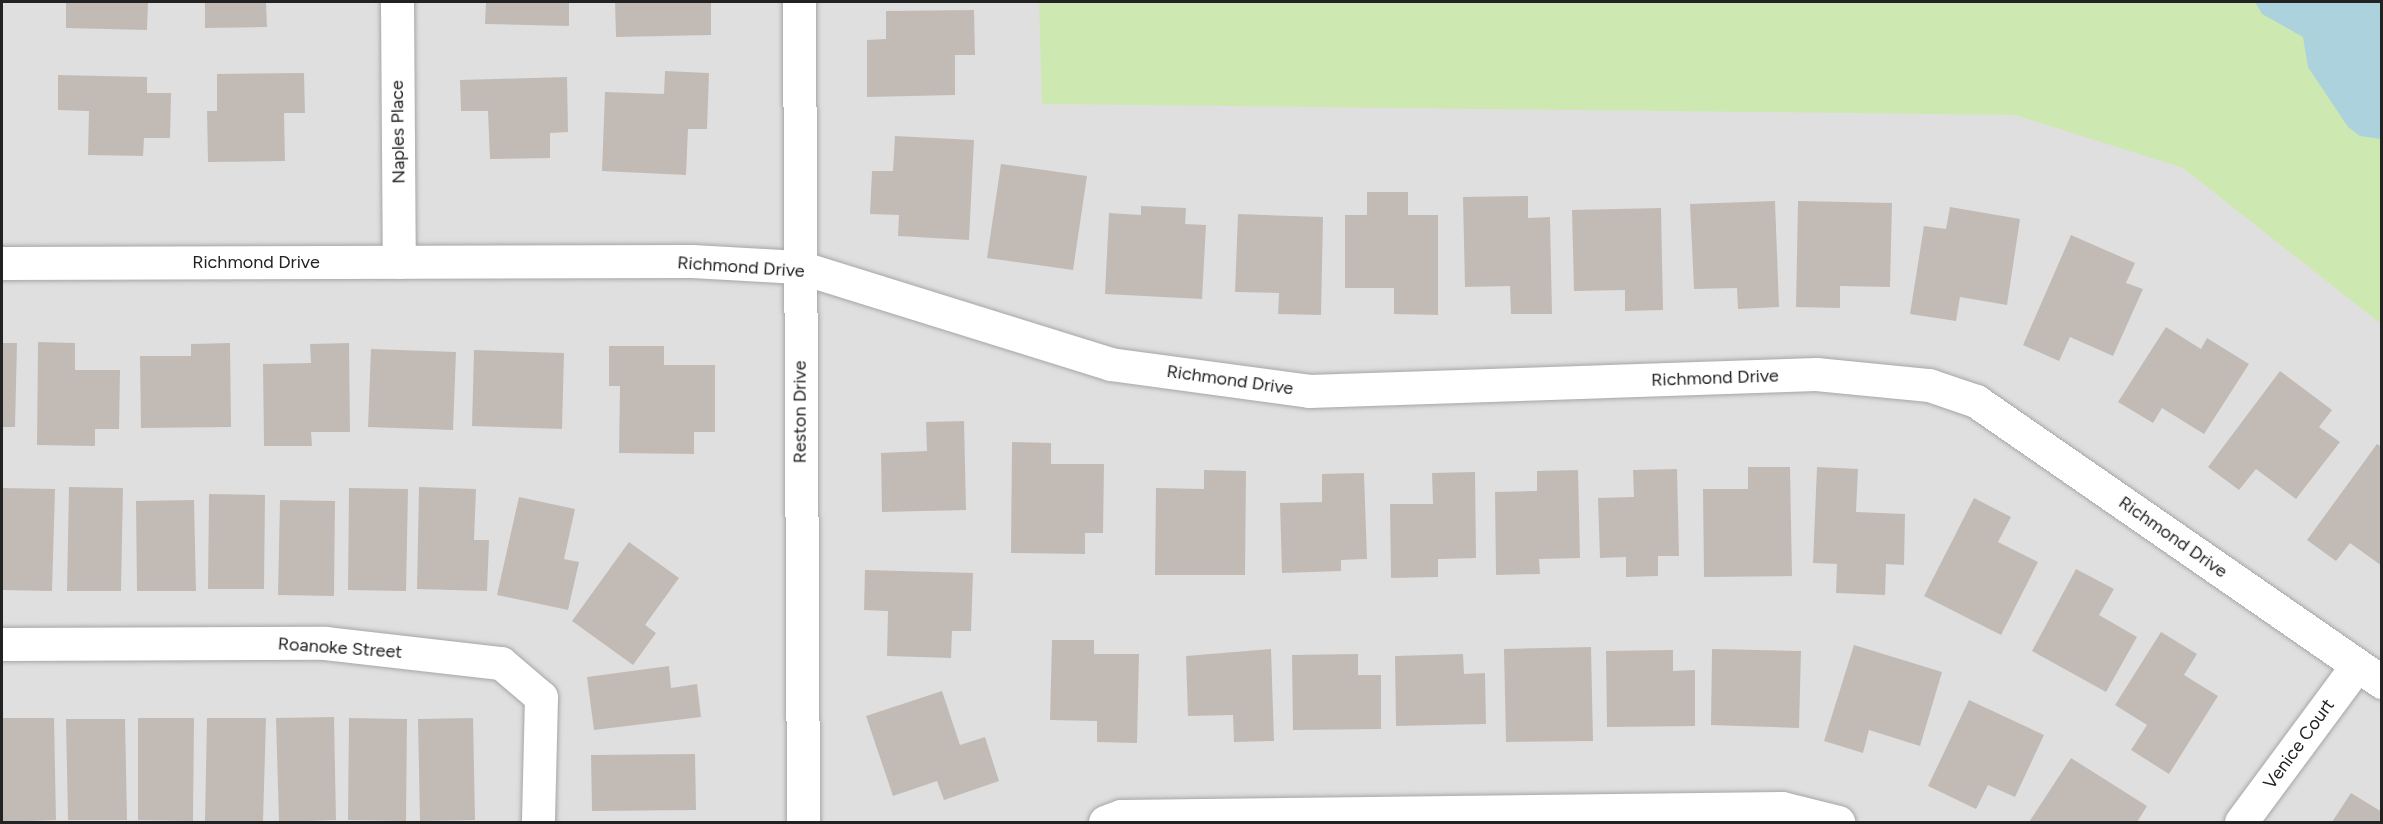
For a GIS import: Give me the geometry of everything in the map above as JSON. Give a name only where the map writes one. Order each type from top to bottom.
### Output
[{"type":"street","name":"Naples Place","points":[[397,2],[399,262]]},
{"type":"street","name":"Reston Drive","points":[[799,2],[803,822]]},
{"type":"street","name":"Richmond Drive","points":[[2,263],[692,261],[799,267],[1110,364],[1309,391],[1816,374],[1929,384],[1976,401],[2369,674]]},
{"type":"street","name":"Roanoke Street","points":[[2,644],[325,643],[501,663],[541,697],[538,822]]},
{"type":"street","name":"Venice Court","points":[[2241,822],[2369,674]]},
{"type":"street","points":[[1105,822],[1121,816],[1782,807],[1838,822]]},
{"type":"shaded area","points":[[2,2],[2381,2],[2381,822],[2,822]]},
{"type":"green space","points":[[1039,2],[2381,2],[2381,324],[2183,168],[2015,115],[1042,104]]},
{"type":"water","points":[[2255,2],[2381,2],[2381,139],[2360,136],[2348,127],[2308,67],[2303,37],[2262,14]]},
{"type":"building","points":[[66,2],[148,2],[147,30],[66,28]]},
{"type":"building","points":[[205,2],[266,2],[267,27],[205,28]]},
{"type":"building","points":[[486,2],[569,2],[569,26],[485,24]]},
{"type":"building","points":[[615,2],[711,2],[711,35],[616,37]]},
{"type":"building","points":[[974,10],[975,55],[955,55],[955,95],[867,97],[867,40],[886,39],[886,11]]},
{"type":"building","points":[[665,71],[709,73],[707,129],[688,129],[686,175],[602,171],[605,92],[664,94]]},
{"type":"building","points":[[304,73],[305,113],[284,113],[285,161],[208,162],[207,111],[217,111],[217,74]]},
{"type":"building","points":[[58,75],[147,77],[147,93],[171,93],[170,138],[144,138],[143,156],[88,155],[89,111],[58,110]]},
{"type":"building","points":[[567,77],[568,132],[550,133],[550,158],[490,159],[488,111],[461,111],[460,80]]},
{"type":"building","points":[[895,136],[974,140],[969,240],[898,236],[899,215],[870,214],[872,171],[893,171]]},
{"type":"building","points":[[1001,164],[1087,176],[1073,270],[987,258]]},
{"type":"building","points":[[1367,192],[1408,192],[1408,215],[1438,215],[1438,315],[1394,314],[1394,288],[1345,288],[1345,215],[1367,215]]},
{"type":"building","points":[[1528,196],[1528,218],[1550,217],[1552,314],[1511,314],[1510,286],[1465,287],[1463,197]]},
{"type":"building","points":[[1775,201],[1779,307],[1738,309],[1737,288],[1694,289],[1690,204]]},
{"type":"building","points":[[1798,201],[1892,203],[1890,287],[1840,286],[1840,308],[1796,307]]},
{"type":"building","points":[[1141,206],[1186,208],[1185,224],[1206,225],[1202,299],[1105,294],[1109,213],[1141,215]]},
{"type":"building","points":[[1950,207],[2020,219],[2007,305],[1960,297],[1956,321],[1910,314],[1924,226],[1946,229]]},
{"type":"building","points":[[1661,208],[1663,310],[1625,311],[1625,290],[1574,291],[1572,210]]},
{"type":"building","points":[[1238,214],[1323,217],[1321,315],[1278,314],[1279,293],[1235,292]]},
{"type":"building","points":[[2071,235],[2135,263],[2126,283],[2143,289],[2113,356],[2070,337],[2059,361],[2023,345]]},
{"type":"building","points":[[2166,327],[2201,349],[2207,338],[2249,364],[2204,434],[2162,408],[2153,423],[2118,402]]},
{"type":"building","points":[[38,342],[75,343],[75,370],[120,370],[119,429],[95,429],[95,446],[37,445]]},
{"type":"building","points":[[2,343],[17,343],[15,427],[2,427]]},
{"type":"building","points":[[230,343],[231,427],[141,428],[140,356],[191,356],[191,344]]},
{"type":"building","points":[[349,343],[350,432],[311,432],[312,446],[264,446],[263,364],[311,363],[310,344]]},
{"type":"building","points":[[609,346],[664,346],[664,365],[715,365],[715,432],[694,432],[694,454],[619,453],[620,386],[609,386]]},
{"type":"building","points":[[371,349],[456,352],[453,430],[368,427]]},
{"type":"building","points":[[474,350],[564,353],[562,429],[472,426]]},
{"type":"building","points":[[2280,371],[2332,410],[2319,427],[2340,442],[2296,499],[2256,469],[2239,490],[2208,467]]},
{"type":"building","points":[[964,421],[966,510],[882,512],[881,453],[927,451],[926,422]]},
{"type":"building","points":[[1012,442],[1051,443],[1051,464],[1104,464],[1103,533],[1085,533],[1085,554],[1011,553]]},
{"type":"building","points":[[2377,444],[2382,447],[2382,566],[2350,543],[2336,561],[2307,540]]},
{"type":"building","points":[[1748,467],[1790,467],[1792,576],[1704,577],[1703,489],[1748,489]]},
{"type":"building","points":[[1817,467],[1858,469],[1856,512],[1905,514],[1904,565],[1886,564],[1885,595],[1836,593],[1837,564],[1813,563]]},
{"type":"building","points":[[1677,469],[1679,556],[1658,556],[1658,576],[1626,577],[1626,557],[1600,558],[1598,498],[1634,497],[1633,470]]},
{"type":"building","points":[[1204,470],[1246,471],[1245,575],[1155,575],[1156,488],[1204,489]]},
{"type":"building","points":[[1578,470],[1580,558],[1539,559],[1540,574],[1496,575],[1495,492],[1537,491],[1537,471]]},
{"type":"building","points":[[1475,472],[1476,558],[1438,559],[1438,577],[1391,578],[1390,504],[1433,504],[1432,473]]},
{"type":"building","points":[[1364,473],[1367,559],[1341,560],[1341,571],[1282,573],[1280,503],[1322,502],[1322,474]]},
{"type":"building","points":[[69,487],[123,488],[121,591],[67,591]]},
{"type":"building","points":[[419,487],[476,489],[474,540],[489,540],[487,591],[417,589]]},
{"type":"building","points":[[2,488],[55,489],[52,591],[2,590]]},
{"type":"building","points":[[349,488],[408,489],[406,591],[348,590]]},
{"type":"building","points":[[209,494],[265,495],[264,589],[208,589]]},
{"type":"building","points":[[519,497],[575,509],[564,559],[579,562],[568,610],[497,595]]},
{"type":"building","points":[[1974,498],[2011,517],[1998,542],[2038,562],[2001,635],[1924,596]]},
{"type":"building","points":[[194,500],[196,591],[137,591],[136,501]]},
{"type":"building","points":[[280,500],[335,501],[334,596],[278,595]]},
{"type":"building","points":[[629,542],[679,578],[645,625],[656,633],[633,665],[572,621]]},
{"type":"building","points":[[2076,569],[2114,589],[2099,615],[2137,637],[2106,692],[2032,651]]},
{"type":"building","points":[[865,570],[973,573],[971,631],[952,631],[951,658],[887,656],[888,611],[864,610]]},
{"type":"building","points":[[2161,632],[2197,654],[2184,675],[2218,696],[2169,774],[2131,750],[2147,725],[2115,705]]},
{"type":"building","points":[[1052,640],[1094,640],[1094,654],[1139,654],[1137,743],[1097,742],[1097,721],[1050,720]]},
{"type":"building","points":[[1854,645],[1942,672],[1920,746],[1869,730],[1863,753],[1824,741]]},
{"type":"building","points":[[1591,647],[1593,741],[1506,742],[1504,649]]},
{"type":"building","points":[[1271,649],[1274,741],[1234,742],[1233,715],[1188,716],[1186,656]]},
{"type":"building","points":[[1712,649],[1801,651],[1799,728],[1711,725]]},
{"type":"building","points":[[1673,650],[1673,671],[1695,670],[1695,726],[1607,727],[1606,651]]},
{"type":"building","points":[[1358,654],[1358,675],[1381,675],[1381,729],[1293,730],[1292,655]]},
{"type":"building","points":[[1463,654],[1464,674],[1485,673],[1486,724],[1396,726],[1395,656]]},
{"type":"building","points":[[669,666],[671,688],[697,684],[701,717],[594,730],[587,677]]},
{"type":"building","points":[[942,691],[960,745],[985,737],[999,781],[944,800],[937,781],[893,796],[866,716]]},
{"type":"building","points":[[1969,700],[2044,735],[2015,797],[1988,785],[1976,809],[1928,786]]},
{"type":"building","points":[[334,717],[336,820],[279,822],[276,718]]},
{"type":"building","points":[[2,718],[54,718],[56,820],[2,822]]},
{"type":"building","points":[[138,718],[194,718],[193,821],[138,820]]},
{"type":"building","points":[[207,718],[266,718],[263,822],[205,821]]},
{"type":"building","points":[[349,718],[407,719],[406,821],[348,820]]},
{"type":"building","points":[[473,718],[475,820],[420,821],[418,719]]},
{"type":"building","points":[[66,719],[125,719],[127,820],[68,820]]},
{"type":"building","points":[[695,754],[696,810],[592,811],[591,755]]},
{"type":"building","points":[[2071,758],[2147,806],[2137,822],[2029,822]]},
{"type":"building","points":[[2351,793],[2382,812],[2382,822],[2332,822]]}]
